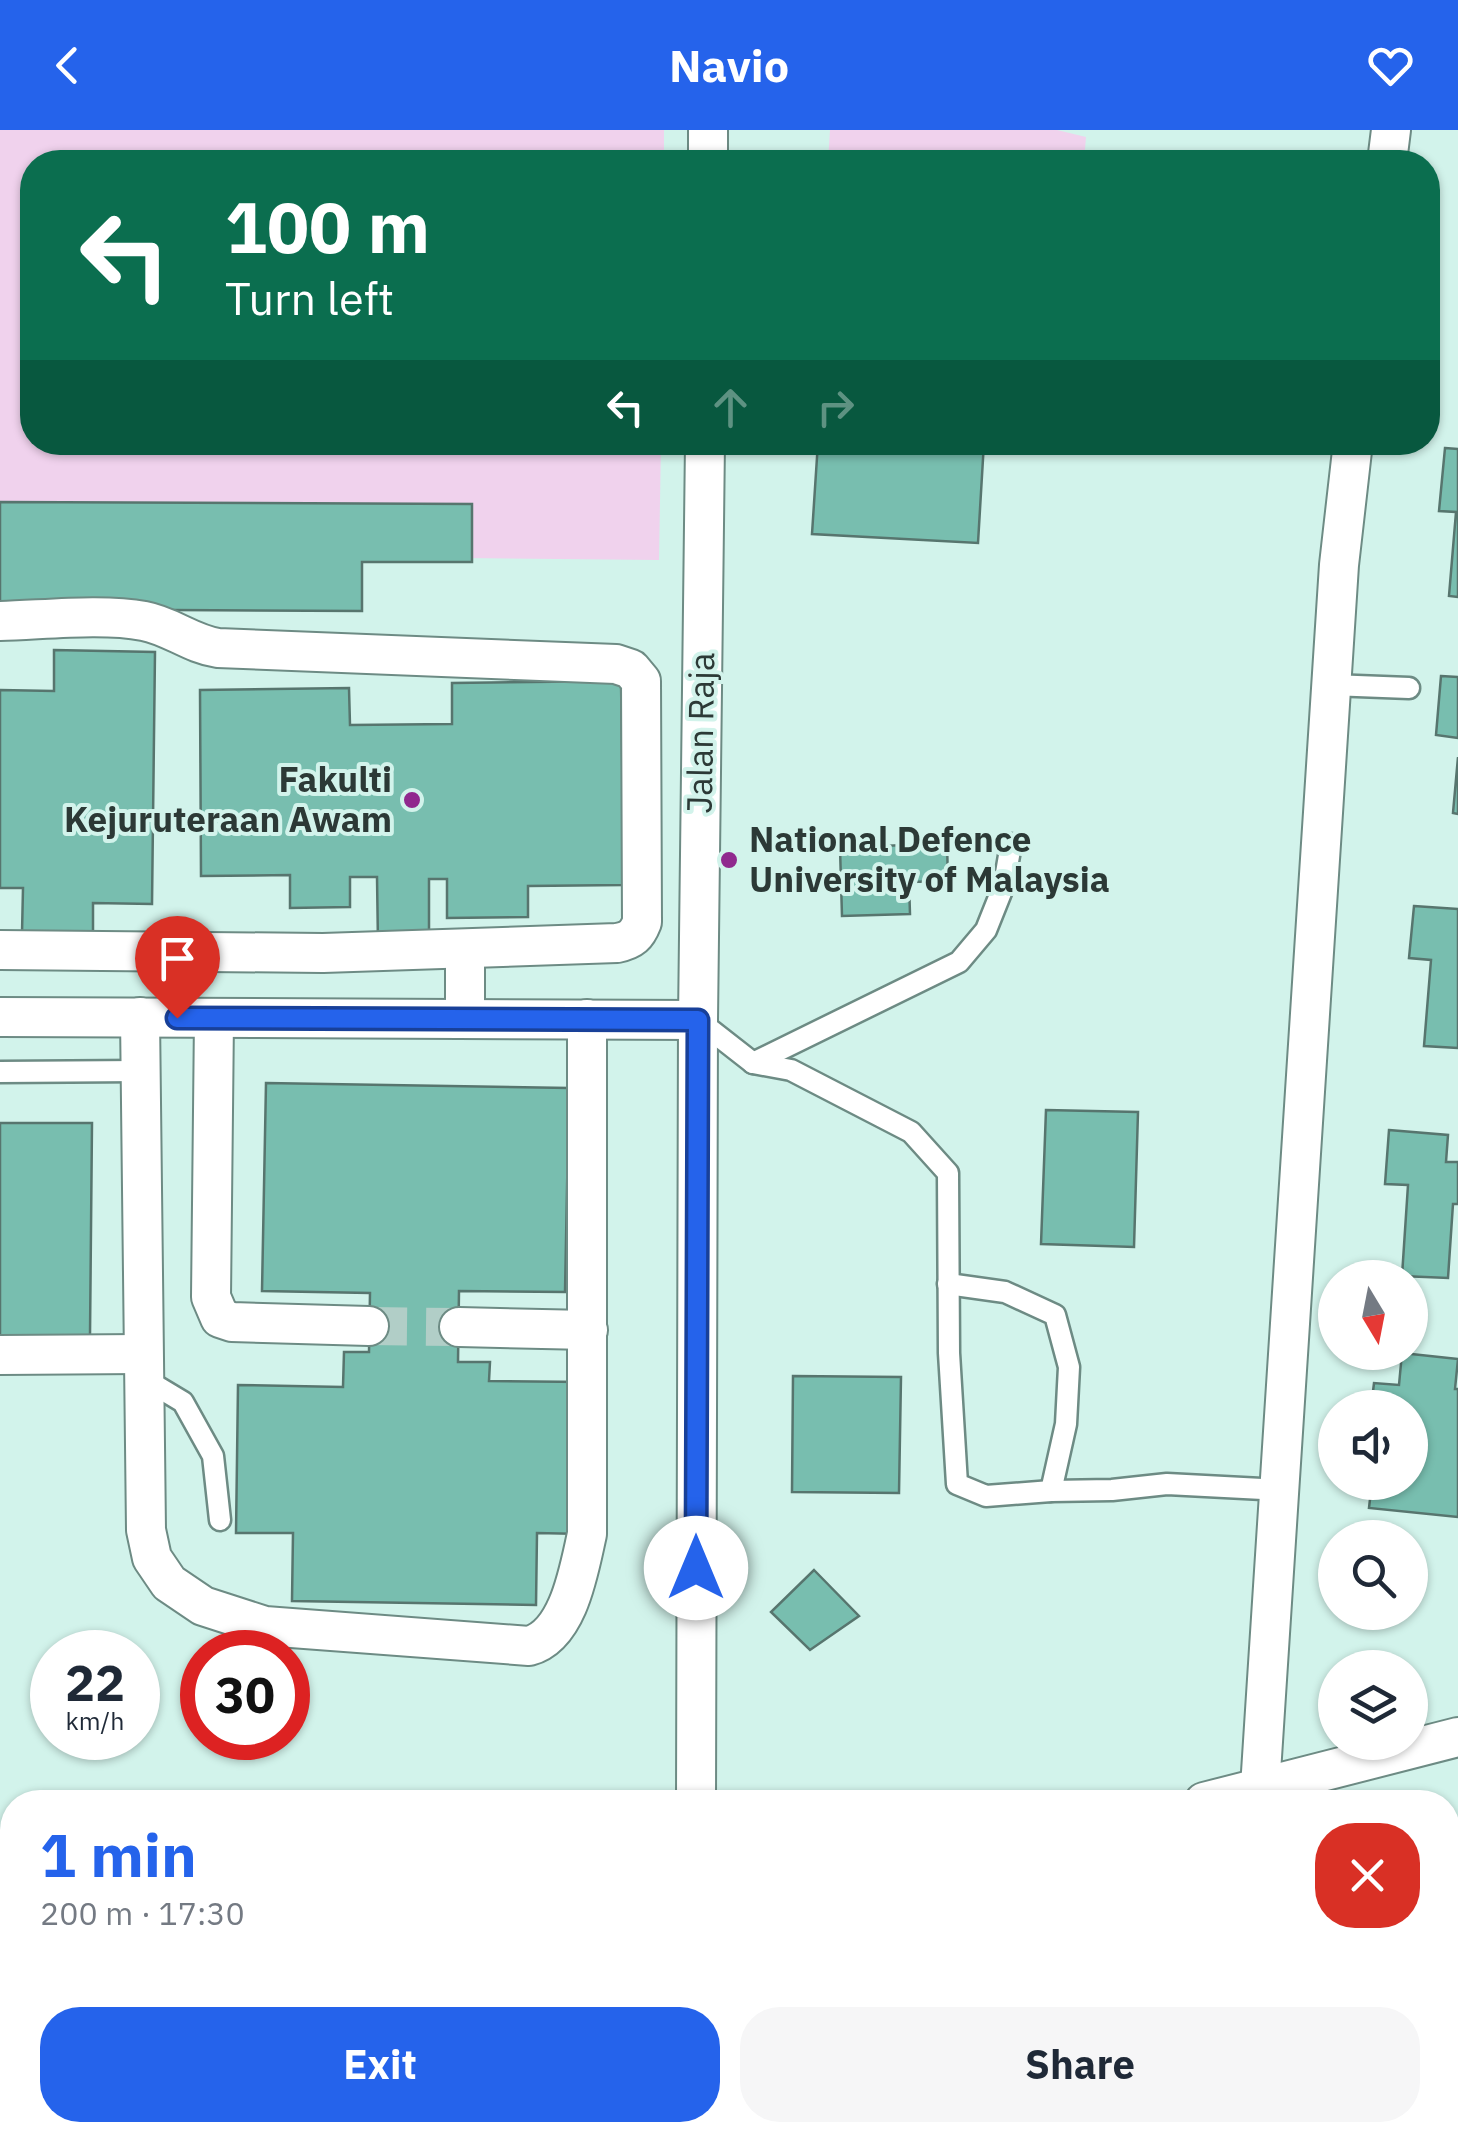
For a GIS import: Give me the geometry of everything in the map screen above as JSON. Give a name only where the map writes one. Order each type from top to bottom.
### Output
[{"type":"street","name":"Jalan Raja","points":[[696,1790],[704,455]]},
{"type":"street","points":[[1260,1788],[1339,565],[1352,455]]},
{"type":"street","points":[[0,620],[120,618],[166,626],[199,645],[218,648],[616,664],[632,669],[641,681],[642,922],[637,934],[617,943],[323,953],[0,950]]},
{"type":"street","points":[[465,949],[465,1019]]},
{"type":"street","points":[[72,1017],[74,950]]},
{"type":"street","points":[[322,1018],[323,953]]},
{"type":"street","points":[[0,1016],[698,1020]]},
{"type":"street","points":[[140,1017],[142,1366],[146,1530],[152,1558],[170,1584],[204,1606],[266,1626],[529,1646],[541,1643],[552,1630],[573,1594],[587,1534],[587,1019]]},
{"type":"street","points":[[214,1018],[211,1297],[215,1310],[220,1318],[232,1322],[369,1326]]},
{"type":"street","points":[[459,1327],[588,1330]]},
{"type":"street","points":[[0,1355],[142,1366]]},
{"type":"street","points":[[1252,1790],[1458,1737]]},
{"type":"lane","points":[[1331,685],[1409,688]]},
{"type":"lane","points":[[753,1063],[959,962],[986,930],[1004,885],[1011,844]]},
{"type":"lane","points":[[698,1020],[753,1063],[791,1070],[912,1132],[948,1173],[948,1353],[957,1484],[986,1496],[1167,1484],[1280,1490]]},
{"type":"lane","points":[[0,1072],[140,1071]]},
{"type":"lane","points":[[948,1284],[1005,1292],[1054,1315],[1068,1368],[1066,1424],[1051,1491]]},
{"type":"lane","points":[[142,1366],[183,1402],[213,1456],[220,1520]]},
{"type":"shaded area","points":[[0,130],[664,130],[664,150],[20,150],[20,455],[661,455],[659,560],[0,553]]},
{"type":"shaded area","points":[[830,130],[1057,130],[1086,137],[1085,150],[829,150]]},
{"type":"building","points":[[1445,448],[1458,449],[1458,597],[1449,596],[1456,512],[1439,511]]},
{"type":"building","points":[[817,455],[983,455],[978,543],[812,534]]},
{"type":"building","points":[[0,502],[472,504],[472,562],[362,562],[362,611],[0,609]]},
{"type":"building","points":[[54,650],[155,652],[152,904],[93,903],[93,934],[22,933],[23,888],[0,888],[0,690],[54,691]]},
{"type":"building","points":[[1441,676],[1458,677],[1458,738],[1436,735]]},
{"type":"building","name":"Fakulti Kejuruteraan Awam","points":[[621,681],[624,885],[528,886],[528,917],[447,918],[447,879],[429,879],[429,945],[378,945],[377,877],[350,877],[350,907],[290,908],[290,875],[201,876],[200,690],[349,688],[350,725],[452,724],[452,683]]},
{"type":"building","points":[[1458,757],[1458,814],[1453,813]]},
{"type":"building","points":[[947,843],[948,881],[909,882],[910,914],[842,916],[840,848]]},
{"type":"building","points":[[1414,906],[1458,909],[1458,1048],[1424,1046],[1431,960],[1409,958]]},
{"type":"building","points":[[266,1083],[569,1088],[565,1292],[459,1291],[458,1362],[490,1362],[489,1381],[585,1382],[583,1534],[537,1533],[536,1605],[292,1601],[293,1533],[236,1533],[238,1385],[343,1387],[344,1352],[369,1352],[370,1293],[262,1291]]},
{"type":"building","points":[[1046,1110],[1138,1112],[1134,1247],[1041,1244]]},
{"type":"building","points":[[0,1123],[92,1123],[90,1336],[0,1336]]},
{"type":"building","points":[[1389,1130],[1448,1135],[1446,1162],[1458,1162],[1458,1204],[1453,1204],[1448,1278],[1428,1277],[1428,1260],[1403,1260],[1408,1185],[1385,1184]]},
{"type":"building","points":[[1428,1356],[1458,1359],[1458,1517],[1369,1508],[1370,1500],[1428,1500],[1428,1390],[1373,1390],[1374,1383],[1399,1385],[1400,1370],[1428,1370]]},
{"type":"building","points":[[793,1376],[901,1377],[899,1493],[792,1492]]},
{"type":"building","points":[[814,1570],[859,1616],[810,1650],[771,1612]]},
{"type":"tunnel","points":[[369,1326],[459,1327]]},
{"type":"place","name":"Fakulti Kejuruteraan Awam","points":[[412,800]]},
{"type":"place","name":"National Defence University of Malaysia","points":[[729,860]]},
{"type":"route","points":[[177,1018],[698,1020],[696,1568]]}]
